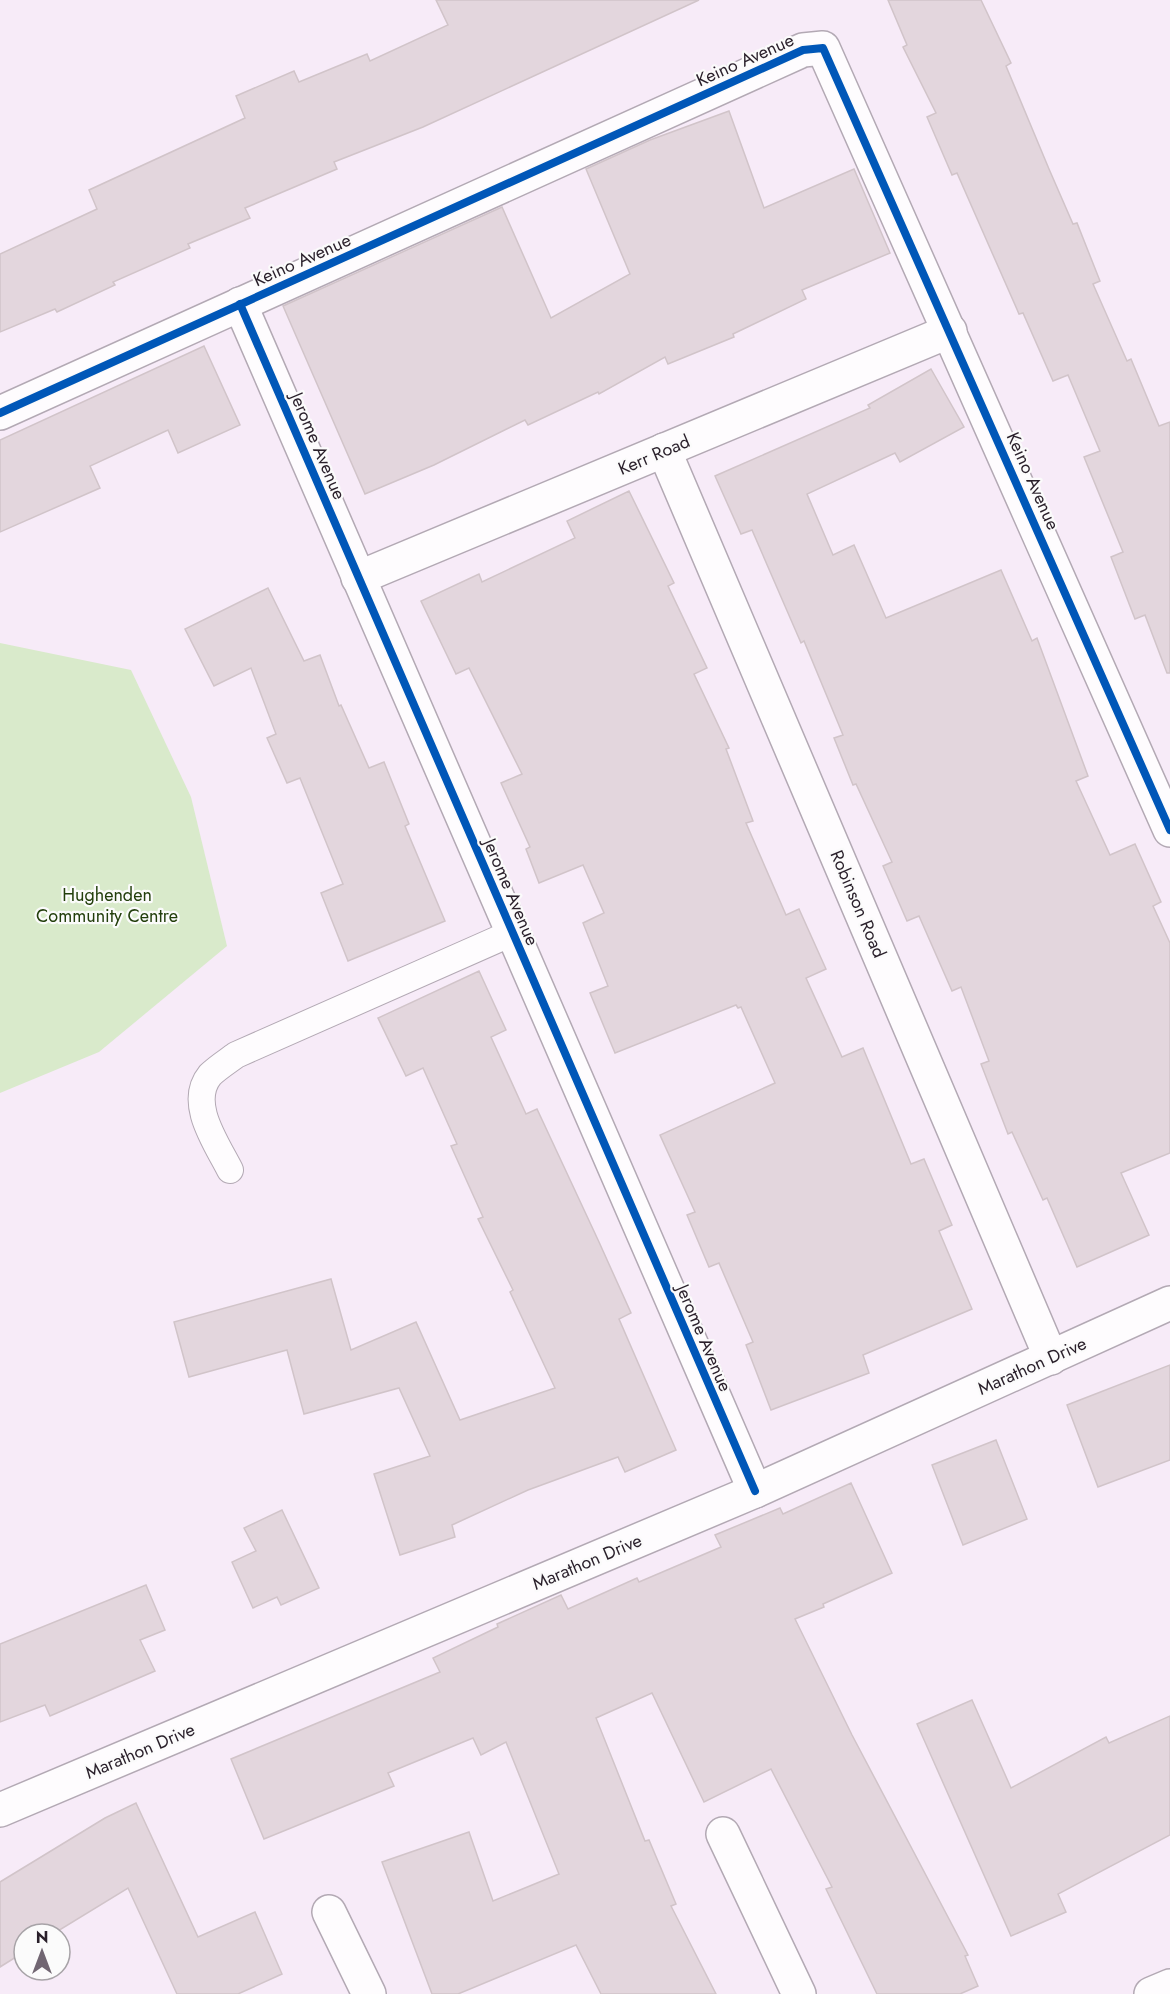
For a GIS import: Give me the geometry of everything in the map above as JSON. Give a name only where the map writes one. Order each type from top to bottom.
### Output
[{"type":"street","name":"Keino Avenue","points":[[0,413],[803,50],[823,48],[1170,830]]},
{"type":"street","name":"Jerome Avenue","points":[[240,304],[755,1491]]},
{"type":"street","name":"Kerr Road","points":[[358,578],[950,331]]},
{"type":"street","name":"Robinson Road","points":[[664,450],[1051,1358]]},
{"type":"street","name":"Marathon Drive","points":[[0,1810],[755,1491],[1170,1303]]},
{"type":"street","points":[[723,1834],[799,1994]]},
{"type":"street","points":[[328,1912],[369,1994]]},
{"type":"street","points":[[1151,1994],[1170,1986]]},
{"type":"lane","points":[[230,1170],[201,1105],[202,1089],[210,1075],[236,1055],[512,933]]},
{"type":"green space","name":"Hughenden Community Centre","points":[[0,643],[131,670],[191,797],[227,946],[99,1052],[0,1093]]},
{"type":"building","points":[[436,0],[699,0],[423,127],[334,162],[337,169],[245,208],[250,218],[188,244],[190,248],[113,282],[115,285],[57,312],[55,309],[0,332],[0,254],[97,209],[89,190],[245,118],[236,96],[294,71],[299,82],[367,54],[370,61],[448,25]]},
{"type":"building","points":[[888,0],[981,0],[1011,63],[1006,66],[1049,169],[1073,224],[1077,223],[1100,281],[1093,284],[1127,361],[1131,359],[1159,426],[1170,422],[1170,673],[1167,673],[1145,615],[1135,619],[1111,557],[1123,552],[1084,457],[1100,451],[1068,375],[1053,381],[1023,313],[1019,314],[957,173],[952,175],[927,117],[936,113],[903,47],[907,45]]},
{"type":"building","points":[[729,111],[764,208],[854,169],[890,253],[802,290],[806,299],[733,334],[734,337],[668,364],[665,357],[599,394],[598,392],[528,425],[525,420],[434,465],[365,494],[283,306],[502,207],[551,318],[630,274],[586,169],[650,140]]},
{"type":"building","points":[[204,346],[240,425],[178,453],[168,430],[90,466],[100,488],[0,532],[0,440]]},
{"type":"building","points":[[931,369],[964,427],[900,462],[895,453],[807,494],[833,555],[854,545],[886,618],[1001,570],[1032,641],[1037,638],[1088,776],[1076,781],[1110,855],[1135,844],[1161,902],[1153,906],[1170,943],[1170,1153],[1121,1173],[1149,1235],[1077,1267],[1047,1198],[1043,1200],[1012,1132],[1008,1134],[981,1064],[989,1061],[961,987],[952,991],[919,916],[907,921],[883,866],[892,862],[856,784],[853,785],[834,738],[843,735],[804,641],[801,643],[752,530],[741,534],[715,476],[870,408],[868,405]]},
{"type":"building","points":[[629,491],[674,583],[668,586],[707,668],[694,674],[729,748],[726,749],[753,821],[746,823],[786,915],[799,909],[826,969],[806,978],[842,1057],[863,1048],[911,1164],[924,1159],[952,1225],[939,1231],[972,1309],[863,1355],[869,1373],[771,1410],[746,1345],[753,1342],[719,1263],[709,1267],[687,1215],[695,1212],[660,1135],[775,1083],[741,1007],[738,1008],[736,1005],[615,1053],[590,993],[608,986],[583,923],[604,913],[583,865],[539,883],[526,849],[530,847],[501,783],[522,774],[469,668],[456,674],[421,601],[479,574],[482,582],[575,538],[567,521]]},
{"type":"building","points":[[268,588],[304,661],[320,655],[339,706],[341,705],[369,768],[384,762],[409,824],[405,826],[445,921],[348,961],[321,893],[343,884],[300,778],[287,783],[267,738],[276,734],[251,668],[214,686],[185,629]]},
{"type":"building","points":[[479,971],[506,1030],[491,1037],[526,1114],[537,1109],[631,1313],[619,1319],[676,1450],[625,1472],[618,1457],[528,1490],[452,1525],[455,1537],[400,1555],[374,1474],[430,1456],[399,1388],[304,1414],[287,1350],[189,1377],[174,1322],[331,1279],[351,1350],[416,1322],[460,1420],[555,1388],[510,1292],[513,1290],[478,1219],[483,1217],[451,1146],[457,1144],[423,1068],[406,1076],[378,1018]]},
{"type":"building","points":[[1170,1365],[1170,1460],[1098,1487],[1067,1405]]},
{"type":"building","points":[[996,1440],[1027,1519],[963,1545],[932,1465]]},
{"type":"building","points":[[851,1483],[892,1573],[795,1619],[852,1735],[968,1955],[965,1956],[978,1986],[960,1994],[877,1994],[826,1889],[832,1887],[771,1769],[704,1802],[652,1693],[596,1718],[645,1841],[649,1840],[676,1904],[671,1906],[716,1994],[601,1994],[576,1945],[458,1994],[432,1994],[382,1862],[469,1832],[493,1901],[559,1874],[506,1742],[481,1755],[473,1738],[388,1773],[394,1786],[264,1839],[231,1759],[440,1672],[433,1658],[498,1627],[497,1624],[561,1595],[568,1609],[637,1578],[639,1582],[721,1547],[715,1535],[780,1508],[783,1514]]},
{"type":"building","points":[[282,1510],[319,1588],[281,1605],[277,1597],[253,1608],[232,1562],[256,1551],[244,1528]]},
{"type":"building","points":[[146,1585],[165,1630],[140,1640],[155,1671],[50,1716],[45,1705],[0,1722],[0,1644]]},
{"type":"building","points":[[972,1700],[1011,1788],[1106,1737],[1109,1743],[1170,1716],[1170,1835],[1058,1894],[1066,1912],[1011,1936],[917,1724]]},
{"type":"building","points":[[136,1803],[198,1937],[255,1912],[282,1974],[238,1994],[177,1994],[128,1888],[72,1922],[12,1922],[12,1960],[0,1967],[0,1882],[105,1818]]},
{"type":"cycle path","points":[[0,413],[803,50],[823,48],[1170,830]]},
{"type":"cycle path","points":[[240,304],[755,1491]]}]
